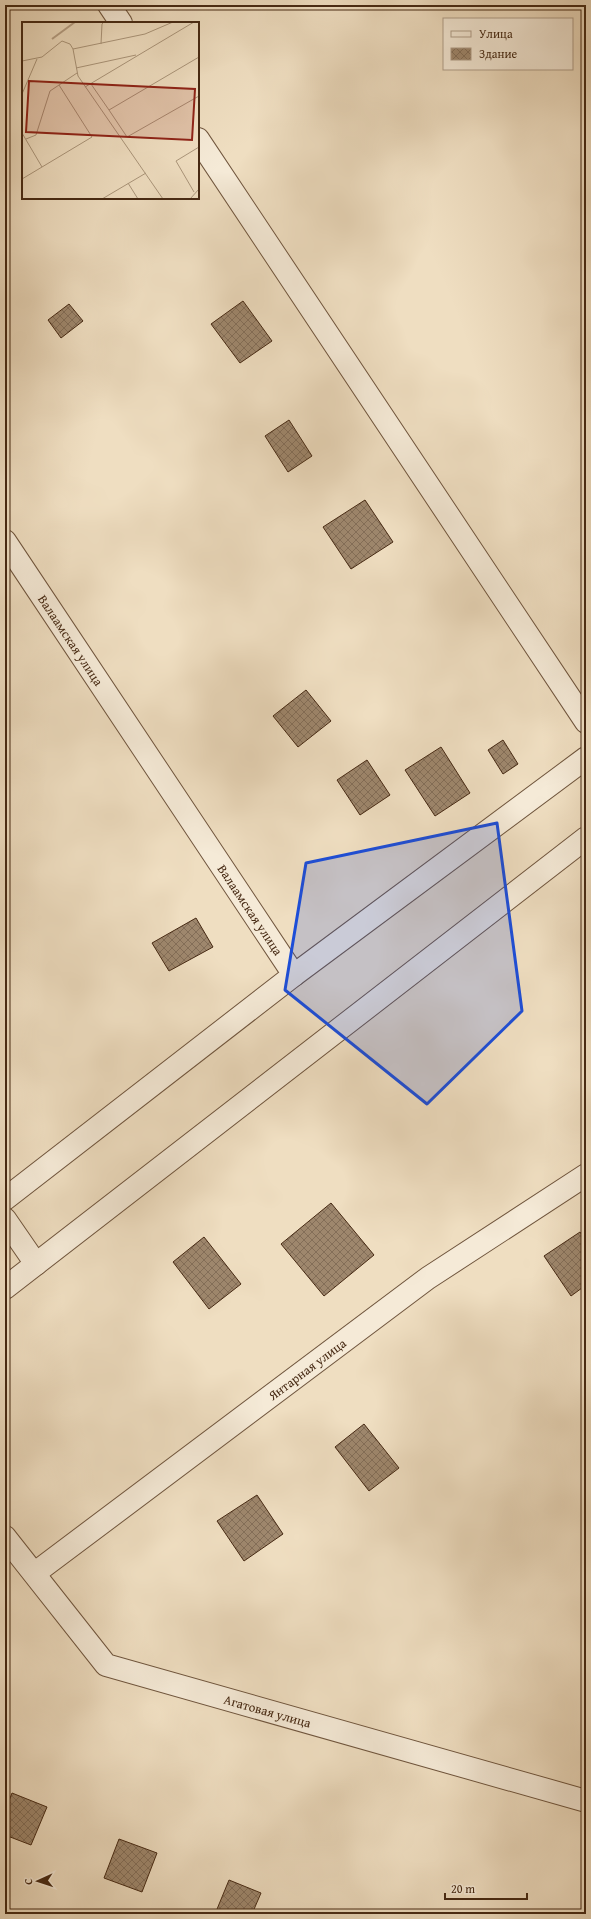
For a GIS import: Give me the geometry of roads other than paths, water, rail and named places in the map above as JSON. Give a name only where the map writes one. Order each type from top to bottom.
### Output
[{"type":"street","points":[[109,5],[120,22]]},
{"type":"street","points":[[199,141],[586,722]]},
{"type":"street","name":"Валаамская улица","points":[[5,541],[294,975]]},
{"type":"street","points":[[5,1199],[294,975],[586,758]]},
{"type":"street","points":[[5,1288],[586,838]]},
{"type":"street","name":"Янтарная улица","points":[[35,1573],[428,1278],[586,1175]]},
{"type":"street","points":[[5,1219],[36,1264]]},
{"type":"street","name":"Агатовая улица","points":[[5,1537],[35,1573],[106,1665],[586,1802]]}]
